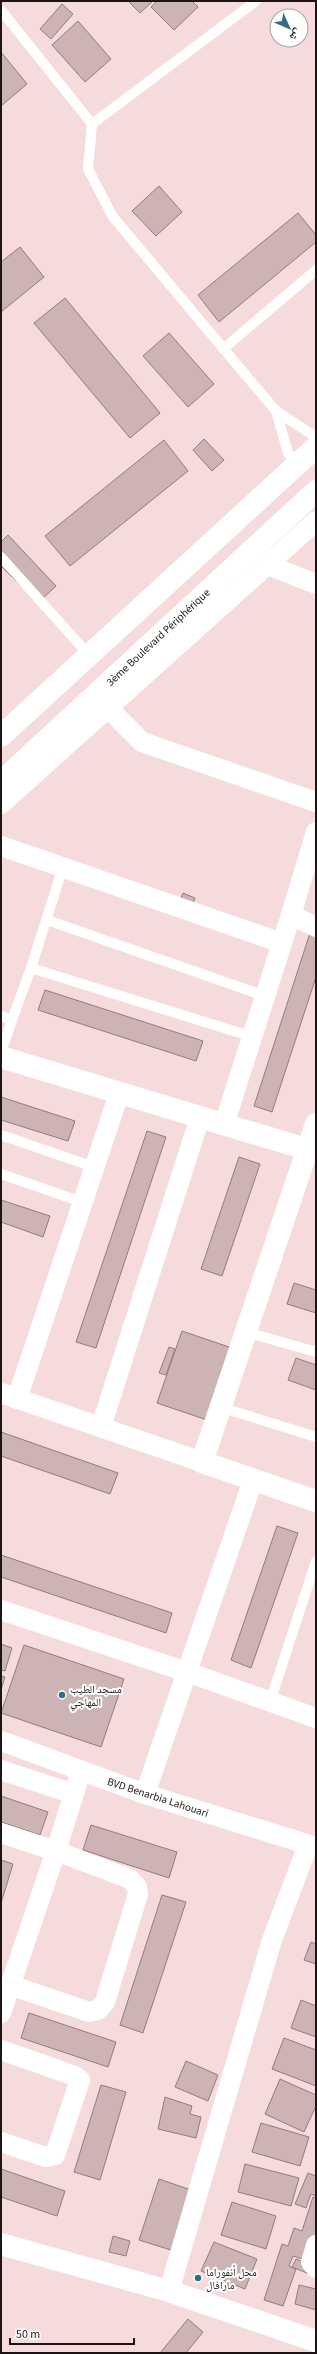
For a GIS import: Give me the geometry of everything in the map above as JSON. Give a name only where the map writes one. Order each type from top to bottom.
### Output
[{"type":"main road","points":[[1,736],[316,447]]},
{"type":"main road","name":"3ème Boulevard Périphérique","points":[[1,782],[316,491]]},
{"type":"main road","points":[[1,1057],[119,1094],[312,1151]]},
{"type":"main road","points":[[316,1124],[312,1151],[246,1332],[202,1462],[316,1502]]},
{"type":"main road","points":[[1,2244],[169,2291],[316,2341]]},
{"type":"street","points":[[1,804],[109,709],[316,521]]},
{"type":"street","points":[[268,565],[316,584]]},
{"type":"street","points":[[109,709],[142,742],[316,802]]},
{"type":"street","points":[[224,1125],[253,1037],[316,832]]},
{"type":"street","points":[[1,846],[282,943]]},
{"type":"street","points":[[290,915],[316,927]]},
{"type":"street","points":[[119,1094],[82,1202],[9,1396],[202,1462]]},
{"type":"street","points":[[101,1427],[200,1117]]},
{"type":"street","points":[[145,1794],[253,1480]]},
{"type":"street","points":[[1,1610],[187,1672],[316,1718]]},
{"type":"street","name":"BVD Benarbia Lahouari","points":[[1,1741],[145,1794],[313,1847]]},
{"type":"street","points":[[1,1770],[74,1794]]},
{"type":"street","points":[[1,2012],[56,1851],[81,1771]]},
{"type":"street","points":[[1,1833],[56,1851],[130,1879],[137,1887],[138,1894],[105,2002],[98,2010],[89,2012],[10,1985]]},
{"type":"street","points":[[169,2291],[272,1940],[313,1847]]},
{"type":"street","points":[[1,2050],[75,2076],[80,2080],[55,2155],[46,2157],[1,2142]]},
{"type":"street","points":[[316,2245],[311,2262],[316,2268]]},
{"type":"lane","points":[[92,124],[256,1]]},
{"type":"lane","points":[[1,10],[92,124],[88,169],[112,217],[276,411],[316,437]]},
{"type":"lane","points":[[223,349],[316,270]]},
{"type":"lane","points":[[276,411],[288,453],[296,464]]},
{"type":"lane","points":[[1,557],[89,655]]},
{"type":"lane","points":[[1,1052],[31,968],[63,867]]},
{"type":"lane","points":[[46,920],[265,996]]},
{"type":"lane","points":[[31,968],[253,1037]]},
{"type":"lane","points":[[1,1016],[12,1020]]},
{"type":"lane","points":[[1,1135],[94,1167]]},
{"type":"lane","points":[[1,1174],[82,1202]]},
{"type":"lane","points":[[246,1332],[316,1352]]},
{"type":"lane","points":[[220,1407],[316,1437]]},
{"type":"lane","points":[[270,1702],[314,1577],[316,1561]]},
{"type":"building","points":[[128,1],[153,1],[140,13]]},
{"type":"building","points":[[157,1],[192,1],[198,7],[174,30],[151,7]]},
{"type":"building","points":[[62,4],[73,14],[51,39],[40,29]]},
{"type":"building","points":[[78,21],[111,59],[85,82],[52,45]]},
{"type":"building","points":[[1,52],[27,84],[1,106]]},
{"type":"building","points":[[159,186],[182,212],[156,236],[132,211]]},
{"type":"building","points":[[298,213],[316,235],[316,242],[219,322],[198,295]]},
{"type":"building","points":[[20,247],[44,277],[1,312],[1,262]]},
{"type":"building","points":[[65,298],[160,413],[130,438],[34,323]]},
{"type":"building","points":[[169,333],[214,384],[188,407],[143,356]]},
{"type":"building","points":[[204,439],[224,460],[212,471],[193,450]]},
{"type":"building","points":[[164,440],[188,471],[70,566],[45,536]]},
{"type":"building","points":[[8,535],[56,586],[38,603],[1,566],[1,542]]},
{"type":"building","points":[[183,893],[195,898],[191,908],[179,903]]},
{"type":"building","points":[[310,933],[316,935],[316,977],[272,1112],[254,1106]]},
{"type":"building","points":[[45,990],[203,1041],[196,1061],[38,1010]]},
{"type":"building","points":[[1,1097],[75,1121],[68,1141],[1,1120]]},
{"type":"building","points":[[147,1131],[166,1137],[96,1348],[76,1342]]},
{"type":"building","points":[[239,1157],[260,1164],[222,1276],[201,1269]]},
{"type":"building","points":[[1,1200],[50,1216],[43,1237],[1,1222]]},
{"type":"building","points":[[294,1283],[316,1290],[316,1313],[287,1304]]},
{"type":"building","points":[[182,1331],[232,1348],[207,1420],[157,1403]]},
{"type":"building","points":[[169,1347],[175,1349],[166,1375],[159,1373]]},
{"type":"building","points":[[296,1358],[316,1365],[316,1390],[288,1380]]},
{"type":"building","points":[[1,1432],[118,1473],[110,1494],[1,1456]]},
{"type":"building","points":[[277,1526],[298,1533],[251,1668],[231,1660]]},
{"type":"building","points":[[1,1555],[172,1613],[166,1633],[1,1577]]},
{"type":"building","points":[[1,1644],[12,1648],[5,1671],[1,1670]]},
{"type":"building","name":"مسجد الطيب المهاجي","points":[[24,1645],[124,1679],[101,1747],[1,1713]]},
{"type":"building","points":[[1,1676],[5,1677],[1,1690]]},
{"type":"building","points":[[1,1796],[48,1812],[40,1835],[1,1822]]},
{"type":"building","points":[[91,1825],[177,1852],[169,1878],[83,1850]]},
{"type":"building","points":[[1,1860],[13,1864],[1,1903]]},
{"type":"building","points":[[162,1895],[186,1902],[143,2033],[120,2025]]},
{"type":"building","points":[[311,1942],[316,1944],[316,1964],[304,1960]]},
{"type":"building","points":[[301,2000],[316,2006],[316,2037],[291,2028]]},
{"type":"building","points":[[29,2013],[116,2042],[108,2067],[21,2038]]},
{"type":"building","points":[[284,2038],[316,2050],[316,2086],[272,2069]]},
{"type":"building","points":[[186,2061],[218,2075],[208,2101],[175,2087]]},
{"type":"building","points":[[280,2079],[316,2095],[316,2106],[304,2132],[265,2114]]},
{"type":"building","points":[[101,2085],[126,2092],[100,2180],[74,2172]]},
{"type":"building","points":[[165,2097],[192,2106],[190,2114],[201,2117],[196,2138],[158,2129]]},
{"type":"building","points":[[261,2123],[309,2137],[300,2166],[252,2152]]},
{"type":"building","points":[[245,2164],[299,2178],[291,2206],[238,2192]]},
{"type":"building","points":[[1,2169],[65,2191],[57,2216],[1,2197]]},
{"type":"building","points":[[308,2173],[316,2176],[316,2196],[311,2194],[306,2208],[295,2204]]},
{"type":"building","points":[[159,2179],[194,2191],[174,2251],[139,2240]]},
{"type":"building","points":[[313,2197],[316,2198],[316,2257],[314,2263],[293,2256],[289,2266],[296,2269],[283,2306],[264,2300],[282,2244],[288,2246],[294,2228],[302,2231]]},
{"type":"building","points":[[232,2202],[276,2216],[266,2249],[221,2235]]},
{"type":"building","points":[[113,2236],[130,2241],[126,2256],[109,2252]]},
{"type":"building","points":[[214,2242],[257,2259],[245,2289],[201,2271]]},
{"type":"building","points":[[296,2259],[316,2267],[314,2276],[292,2267]]},
{"type":"building","points":[[299,2285],[316,2289],[316,2310],[295,2304]]},
{"type":"building","points":[[188,2319],[203,2332],[186,2353],[160,2353]]},
{"type":"place","name":"مسجد الطيب المهاجي","points":[[62,1695]]},
{"type":"place","name":"محل أنفوراما مارافال","points":[[198,2278]]}]
